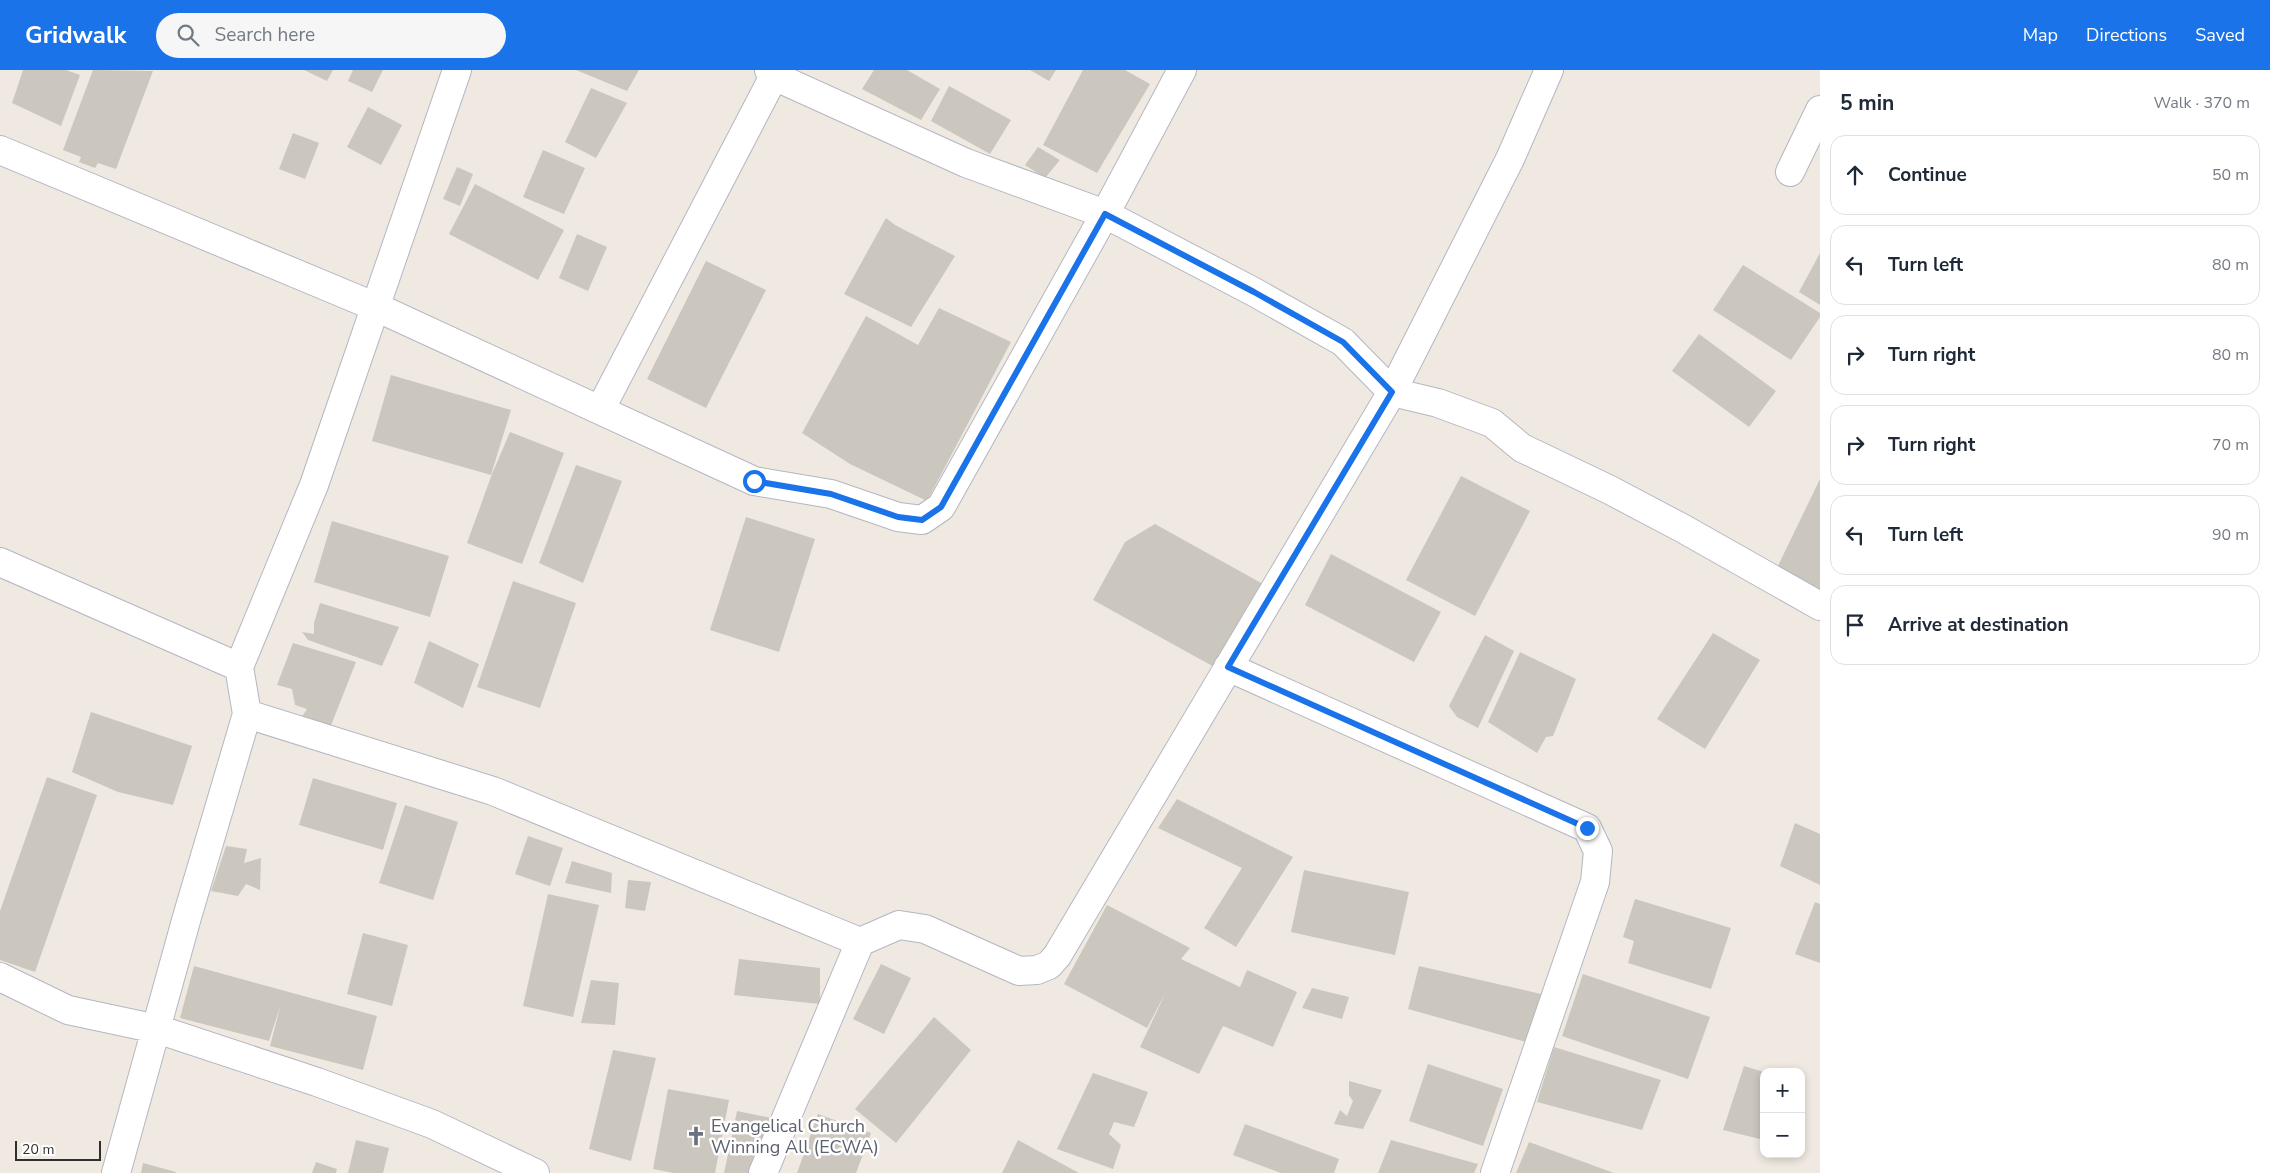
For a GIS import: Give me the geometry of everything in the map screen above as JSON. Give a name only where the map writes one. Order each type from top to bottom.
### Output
[{"type":"street","points":[[116,1173],[247,714],[239,667],[314,485],[457,70]]},
{"type":"street","points":[[0,150],[376,307],[754,481],[831,494],[898,517],[922,520],[941,507],[1105,214],[1182,70]]},
{"type":"street","points":[[763,1173],[860,942],[899,925],[925,929],[1019,971],[1037,970],[1049,965],[1057,956],[1392,392],[1510,159],[1546,71]]},
{"type":"street","points":[[600,410],[772,73],[966,162],[1105,214],[1254,292],[1343,342],[1392,392],[1438,403],[1492,423],[1522,448],[1608,489],[1682,528],[1820,606]]},
{"type":"street","points":[[1790,172],[1820,110]]},
{"type":"street","points":[[0,562],[239,667]]},
{"type":"street","points":[[1228,667],[1587,828],[1598,851],[1596,882],[1495,1173]]},
{"type":"street","points":[[247,714],[493,791],[860,942]]},
{"type":"street","points":[[0,978],[68,1010],[157,1028],[432,1124],[535,1173]]},
{"type":"building","points":[[23,70],[66,70],[80,75],[61,126],[12,103]]},
{"type":"building","points":[[93,70],[153,71],[116,169],[98,163],[95,168],[79,162],[81,157],[63,150]]},
{"type":"building","points":[[304,70],[333,70],[327,81]]},
{"type":"building","points":[[353,70],[383,70],[372,92],[348,81]]},
{"type":"building","points":[[576,70],[639,70],[627,91]]},
{"type":"building","points":[[874,70],[907,70],[940,89],[921,120],[862,89]]},
{"type":"building","points":[[1030,70],[1056,70],[1049,81]]},
{"type":"building","points":[[1083,70],[1125,70],[1150,84],[1097,173],[1043,145]]},
{"type":"building","points":[[949,86],[1011,120],[990,154],[931,121]]},
{"type":"building","points":[[591,88],[627,103],[596,158],[565,142]]},
{"type":"building","points":[[368,107],[402,125],[381,165],[347,147]]},
{"type":"building","points":[[293,133],[319,143],[305,179],[279,169]]},
{"type":"building","points":[[1038,147],[1060,160],[1045,178],[1025,165]]},
{"type":"building","points":[[543,150],[585,168],[564,214],[523,197]]},
{"type":"building","points":[[457,167],[473,174],[460,206],[443,199]]},
{"type":"building","points":[[475,184],[564,230],[538,280],[449,234]]},
{"type":"building","points":[[886,218],[895,225],[955,256],[911,327],[844,294]]},
{"type":"building","points":[[577,234],[607,247],[588,291],[559,278]]},
{"type":"building","points":[[1820,253],[1820,305],[1799,292]]},
{"type":"building","points":[[706,261],[766,290],[706,408],[647,379]]},
{"type":"building","points":[[1743,265],[1820,313],[1820,317],[1791,360],[1713,310]]},
{"type":"building","points":[[939,308],[1011,342],[927,501],[850,464],[802,433],[866,316],[918,345]]},
{"type":"building","points":[[1699,334],[1776,391],[1749,427],[1672,371]]},
{"type":"building","points":[[391,375],[511,410],[491,475],[372,441]]},
{"type":"building","points":[[510,432],[564,453],[522,564],[467,543],[492,474]]},
{"type":"building","points":[[576,465],[622,481],[583,583],[539,563]]},
{"type":"building","points":[[1461,476],[1530,511],[1475,616],[1406,580]]},
{"type":"building","points":[[1820,479],[1820,599],[1776,570]]},
{"type":"building","points":[[746,517],[815,539],[779,652],[710,630]]},
{"type":"building","points":[[332,521],[449,556],[430,617],[314,582]]},
{"type":"building","points":[[1155,524],[1263,584],[1216,668],[1093,600],[1125,542]]},
{"type":"building","points":[[1331,554],[1441,612],[1414,662],[1305,605]]},
{"type":"building","points":[[513,581],[576,603],[540,708],[477,687]]},
{"type":"building","points":[[320,603],[399,627],[382,666],[308,640],[302,632],[314,634],[314,623]]},
{"type":"building","points":[[1713,633],[1760,660],[1705,749],[1657,719]]},
{"type":"building","points":[[1485,635],[1514,651],[1478,728],[1457,717],[1449,706]]},
{"type":"building","points":[[429,641],[479,664],[463,708],[414,683]]},
{"type":"building","points":[[293,643],[356,662],[328,733],[301,718],[307,709],[295,705],[292,689],[277,685]]},
{"type":"building","points":[[1520,652],[1576,679],[1553,736],[1546,737],[1537,753],[1488,722]]},
{"type":"building","points":[[91,712],[192,746],[173,805],[118,792],[72,772]]},
{"type":"building","points":[[47,777],[97,795],[35,972],[0,960],[0,911]]},
{"type":"building","points":[[313,778],[397,803],[383,850],[299,825]]},
{"type":"building","points":[[1177,799],[1293,857],[1236,947],[1204,928],[1242,868],[1158,828]]},
{"type":"building","points":[[405,805],[458,822],[433,900],[379,883]]},
{"type":"building","points":[[1795,823],[1820,834],[1820,885],[1780,866]]},
{"type":"building","points":[[528,836],[563,848],[550,886],[515,874]]},
{"type":"building","points":[[226,846],[247,849],[244,863],[261,858],[260,890],[246,884],[238,896],[211,891]]},
{"type":"building","points":[[572,861],[612,873],[611,893],[565,883]]},
{"type":"building","points":[[1304,870],[1409,892],[1395,955],[1291,932]]},
{"type":"building","points":[[628,880],[651,882],[645,911],[625,908]]},
{"type":"building","points":[[548,894],[599,905],[573,1017],[523,1006]]},
{"type":"building","points":[[1635,899],[1731,928],[1711,989],[1628,963],[1634,941],[1623,937]]},
{"type":"building","points":[[1815,902],[1820,904],[1820,963],[1795,954]]},
{"type":"building","points":[[1107,905],[1190,948],[1181,959],[1240,987],[1247,970],[1297,992],[1273,1047],[1223,1026],[1199,1074],[1140,1047],[1166,992],[1147,1028],[1064,984]]},
{"type":"building","points":[[363,933],[408,945],[392,1006],[347,994]]},
{"type":"building","points":[[739,959],[820,968],[820,1004],[734,995]]},
{"type":"building","points":[[881,964],[911,978],[884,1034],[853,1019]]},
{"type":"building","points":[[194,966],[377,1016],[363,1070],[270,1046],[281,1004],[269,1041],[180,1018]]},
{"type":"building","points":[[1419,966],[1541,994],[1530,1043],[1408,1009]]},
{"type":"building","points":[[1583,974],[1710,1017],[1688,1079],[1562,1036]]},
{"type":"building","points":[[591,980],[619,983],[615,1025],[581,1023]]},
{"type":"building","points":[[1312,988],[1349,997],[1342,1019],[1302,1008]]},
{"type":"building","points":[[934,1017],[971,1050],[896,1143],[855,1109]]},
{"type":"building","points":[[1554,1047],[1661,1080],[1642,1130],[1537,1102]]},
{"type":"building","points":[[613,1050],[656,1058],[631,1161],[589,1149]]},
{"type":"building","points":[[1428,1064],[1503,1089],[1483,1146],[1409,1121]]},
{"type":"building","points":[[1744,1066],[1760,1071],[1760,1139],[1723,1130]]},
{"type":"building","points":[[1093,1073],[1148,1092],[1134,1127],[1114,1122],[1109,1134],[1121,1145],[1113,1169],[1057,1149]]},
{"type":"building","points":[[1349,1081],[1382,1090],[1363,1129],[1334,1124],[1340,1110],[1347,1116],[1353,1101],[1349,1095]]},
{"type":"building","points":[[668,1089],[729,1100],[715,1173],[674,1173],[653,1169]]},
{"type":"building","points":[[737,1111],[772,1118],[760,1173],[724,1173]]},
{"type":"building","points":[[818,1114],[871,1133],[856,1173],[797,1173]]},
{"type":"building","points":[[1245,1124],[1339,1159],[1334,1173],[1281,1173],[1233,1155]]},
{"type":"building","points":[[356,1140],[389,1148],[383,1173],[348,1173]]},
{"type":"building","points":[[1018,1140],[1079,1173],[1002,1173]]},
{"type":"building","points":[[1391,1140],[1478,1164],[1474,1173],[1378,1173]]},
{"type":"building","points":[[1529,1142],[1614,1173],[1516,1173]]},
{"type":"building","points":[[316,1162],[337,1169],[336,1173],[312,1173]]},
{"type":"building","points":[[143,1163],[176,1172],[176,1173],[141,1173]]},
{"type":"place","name":"Evangelical Church Winning All (ECWA)","points":[[696,1136]]},
{"type":"route","points":[[754,481],[831,494],[898,517],[922,520],[941,507],[1105,214],[1254,292],[1343,342],[1392,392],[1228,667],[1587,828]]}]
